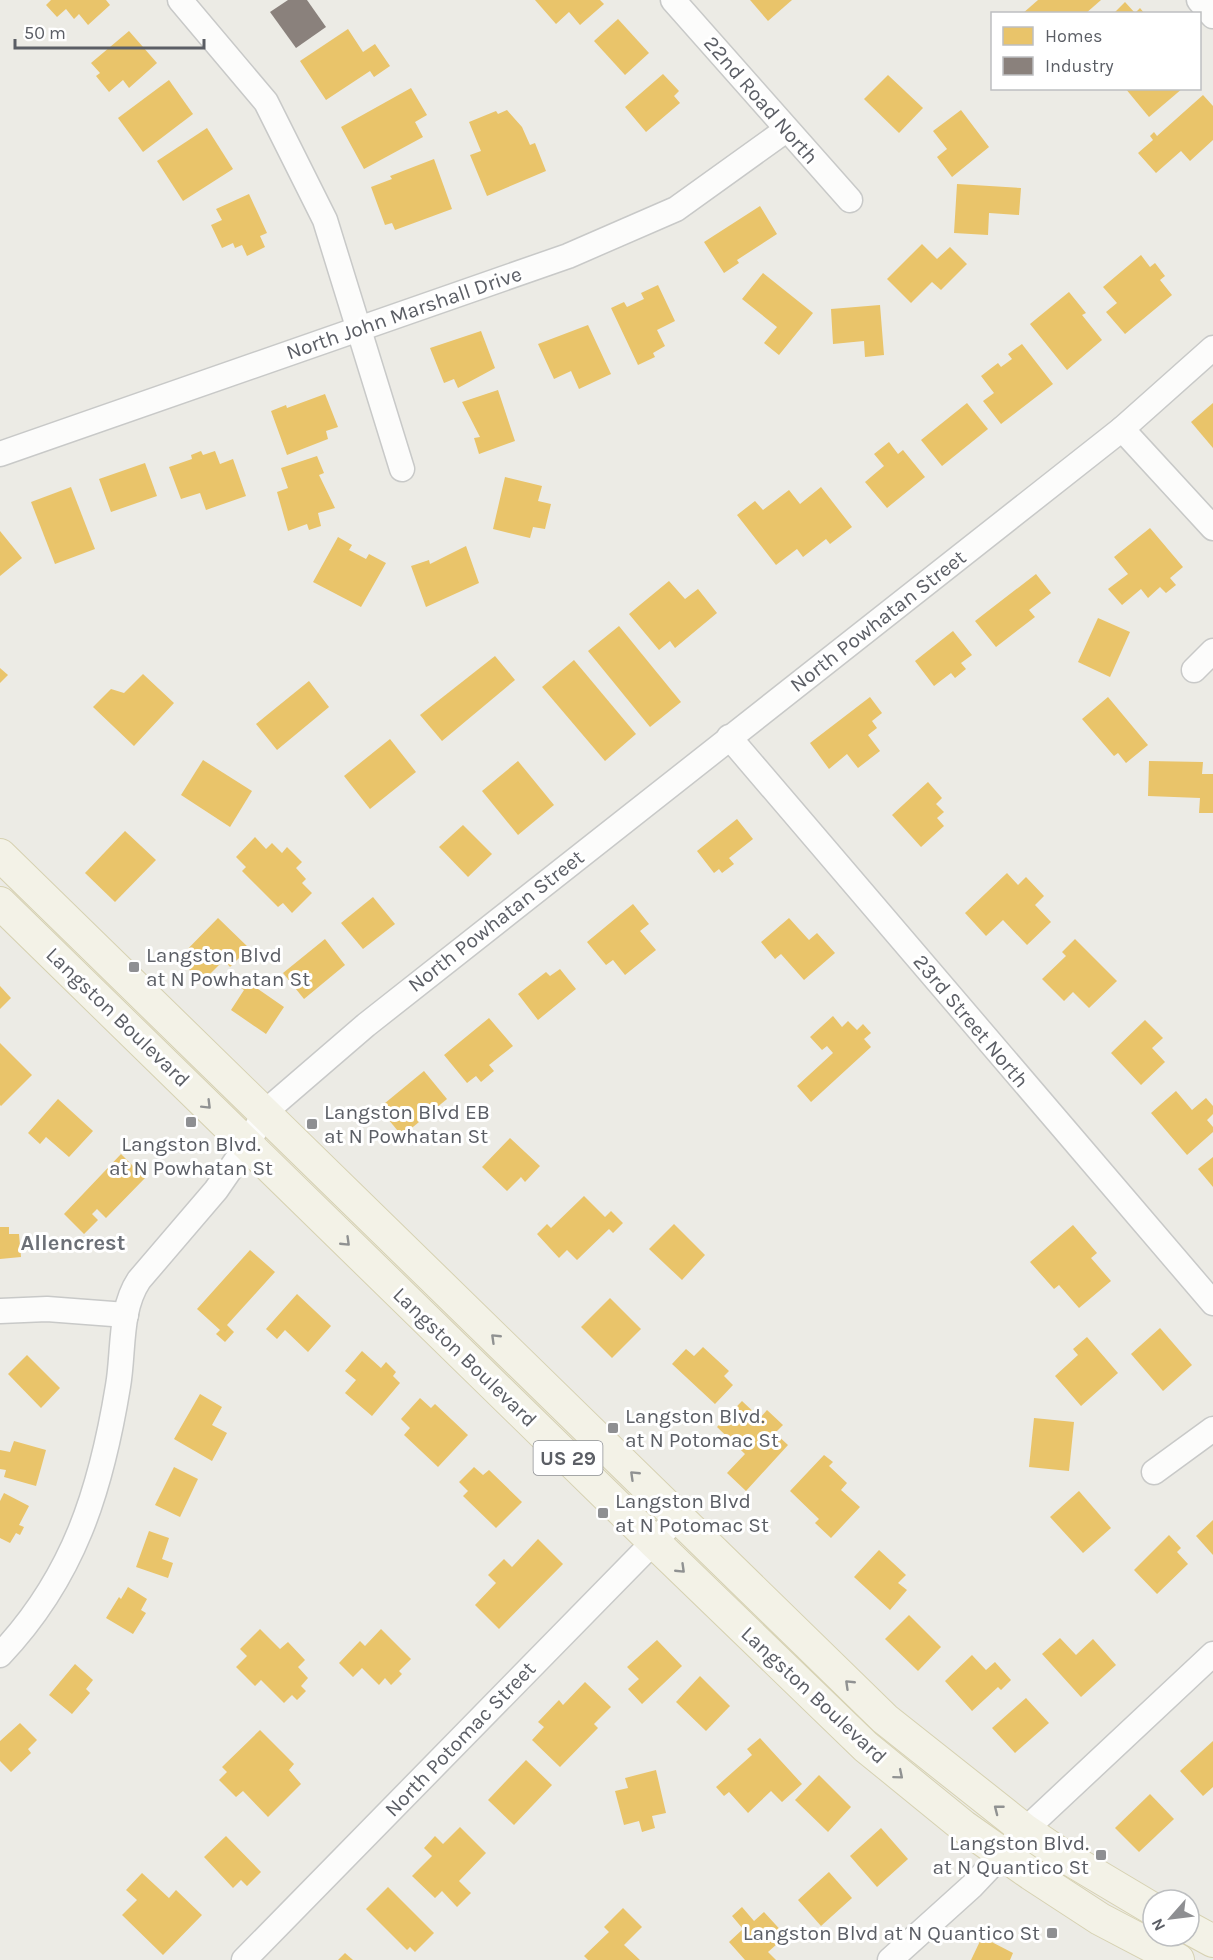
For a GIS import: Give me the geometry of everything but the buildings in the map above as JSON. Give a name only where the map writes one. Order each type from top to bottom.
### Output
[{"type":"main road","name":"Langston Boulevard","points":[[0,855],[885,1719],[1025,1830],[1141,1902]]},
{"type":"main road","name":"Langston Boulevard","points":[[0,903],[866,1746],[923,1795],[1002,1853],[1100,1919],[1178,1960]]},
{"type":"street","points":[[180,0],[266,102],[325,220],[402,469]]},
{"type":"street","name":"22nd Road North","points":[[673,0],[850,200]]},
{"type":"street","points":[[1199,0],[1213,16]]},
{"type":"street","name":"North John Marshall Drive","points":[[0,454],[568,256],[676,209],[786,130]]},
{"type":"street","name":"North Powhatan Street","points":[[0,1655],[28,1624],[49,1594],[82,1528],[96,1486],[116,1402],[126,1315],[131,1296],[139,1280],[216,1190],[265,1112],[366,1025],[1122,429],[1213,348]]},
{"type":"street","points":[[1122,429],[1213,528]]},
{"type":"street","points":[[1194,670],[1213,651]]},
{"type":"street","name":"23rd Street North","points":[[729,737],[1213,1303]]},
{"type":"street","points":[[0,1311],[47,1309],[126,1315]]},
{"type":"street","points":[[1154,1472],[1213,1429]]},
{"type":"street","name":"North Potomac Street","points":[[244,1960],[677,1518]]},
{"type":"street","points":[[890,1960],[972,1886],[1025,1830],[1213,1654]]},
{"type":"place","name":"Langston Blvd at N Powhatan St","points":[[134,967]]},
{"type":"place","name":"Langston Blvd. at N Powhatan St","points":[[191,1122]]},
{"type":"place","name":"Langston Blvd EB at N Powhatan St","points":[[312,1124]]},
{"type":"place","name":"Langston Blvd. at N Potomac St","points":[[613,1428]]},
{"type":"place","name":"Langston Blvd at N Potomac St","points":[[603,1513]]},
{"type":"place","name":"Langston Blvd. at N Quantico St","points":[[1101,1855]]},
{"type":"place","name":"Langston Blvd at N Quantico St","points":[[1052,1933]]},
{"type":"district","name":"Allencrest","points":[[73,1242]]}]
